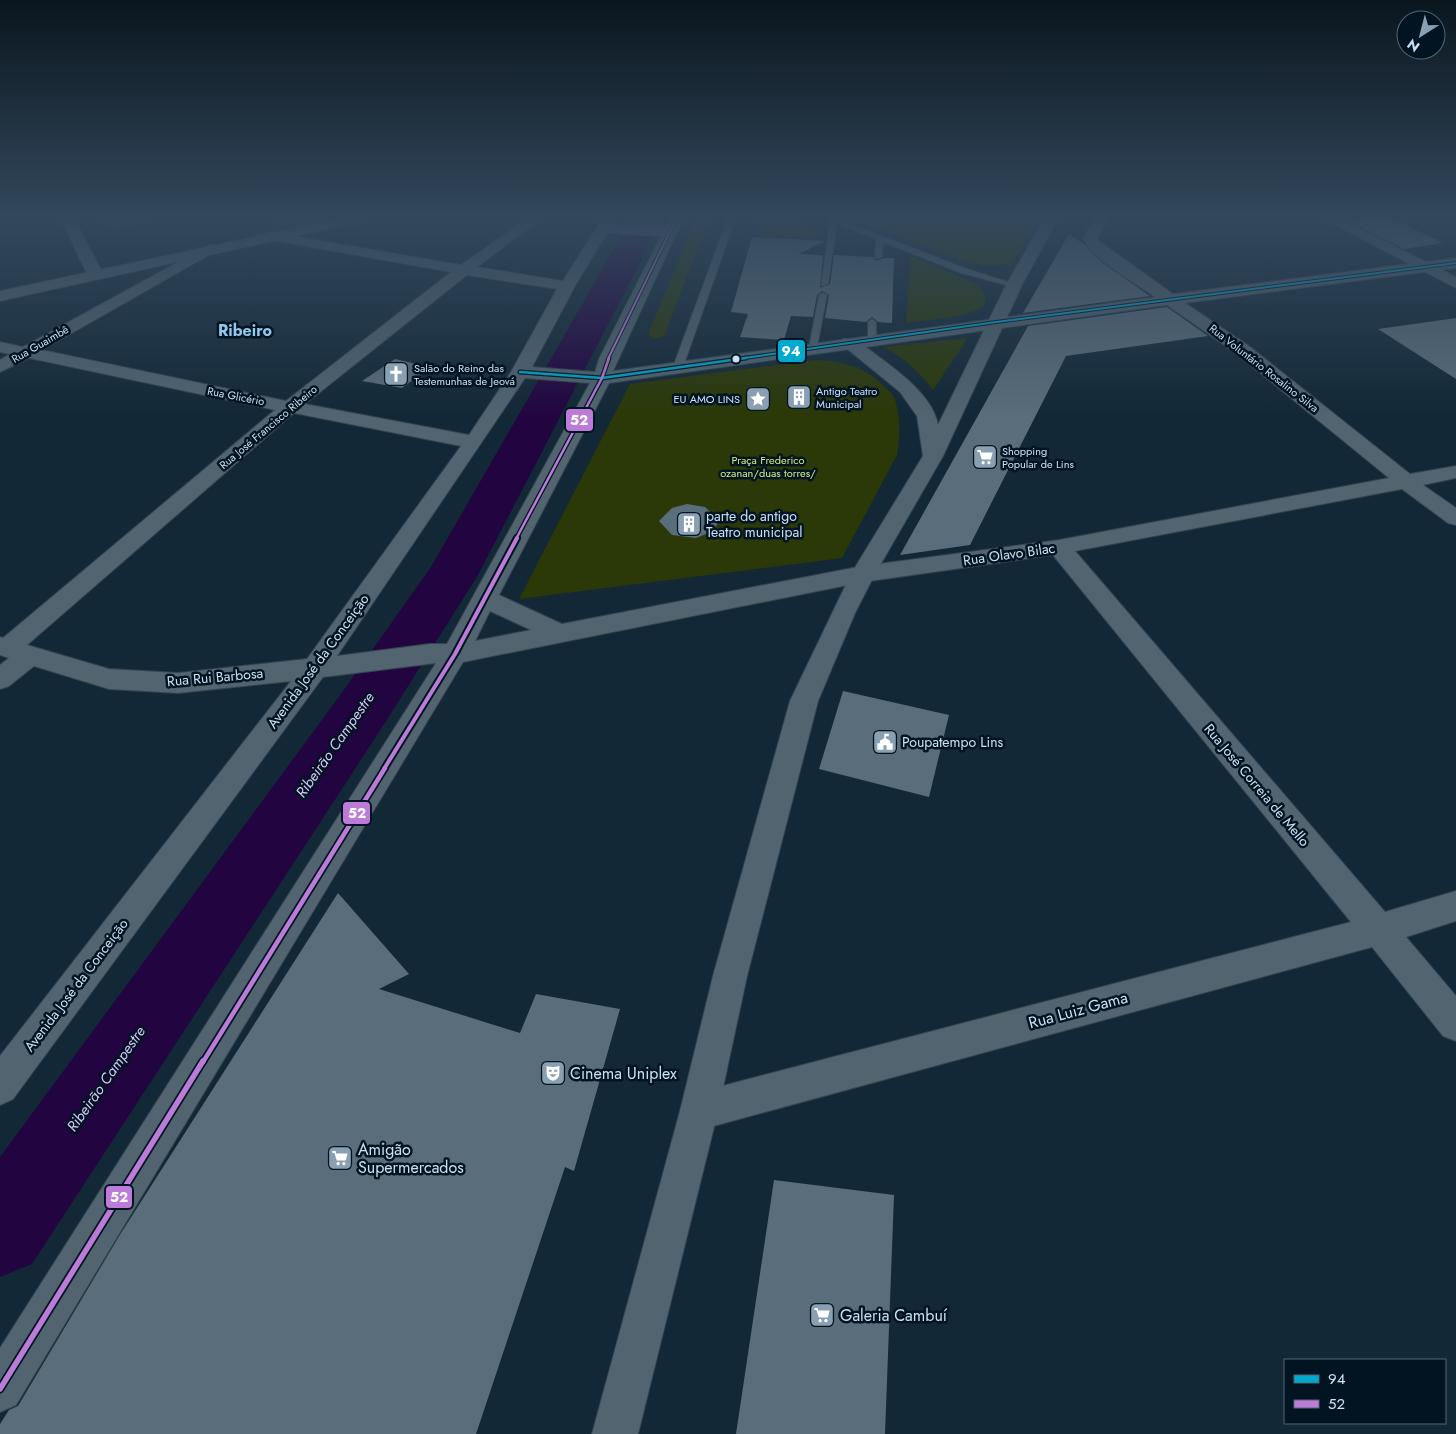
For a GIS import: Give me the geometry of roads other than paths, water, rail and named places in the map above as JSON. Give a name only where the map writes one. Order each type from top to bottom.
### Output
[{"type":"street","points":[[0,296],[52,284]]},
{"type":"street","name":"Rua Guaimbê","points":[[0,367],[147,284]]},
{"type":"street","name":"Rua José Francisco Ribeiro","points":[[0,680],[12,649],[290,407],[446,284]]},
{"type":"street","points":[[554,284],[567,286]]},
{"type":"street","points":[[0,1389],[442,654],[485,598],[592,378],[608,359],[644,284]]},
{"type":"street","name":"Rua Voluntário Rosalino Silva","points":[[1149,284],[1243,350],[1406,482],[1456,518]]},
{"type":"street","points":[[530,374],[592,378],[1170,298],[1286,284]]},
{"type":"street","points":[[615,1434],[699,1111],[730,976],[804,701],[863,574],[933,456],[983,355],[1014,285]]},
{"type":"street","name":"Avenida José da Conceição","points":[[0,1086],[315,668],[474,442],[530,374],[567,286]]},
{"type":"street","points":[[849,343],[907,388],[927,416],[933,456]]},
{"type":"street","name":"Rua Glicério","points":[[0,347],[290,407],[474,442]]},
{"type":"street","name":"Rua Olavo Bilac","points":[[315,668],[442,654],[561,634],[863,574],[1059,547],[1456,472]]},
{"type":"street","name":"Rua José Correia de Mello","points":[[1059,547],[1456,1023]]},
{"type":"street","points":[[485,598],[561,634]]},
{"type":"street","name":"Rua Rui Barbosa","points":[[12,649],[109,679],[178,683],[315,668]]},
{"type":"street","name":"Rua Luiz Gama","points":[[699,1111],[1378,930],[1456,906]]},
{"type":"lane","points":[[678,367],[708,284]]},
{"type":"lane","points":[[1010,284],[1014,285]]},
{"type":"lane","points":[[813,347],[823,295]]},
{"type":"lane","points":[[872,322],[872,340]]},
{"type":"waterway","name":"Ribeirão Campestre","points":[[0,1232],[362,710],[452,575],[611,284]]},
{"type":"place","name":"Salão do Reino das Testemunhas de Jeová","points":[[396,374]]},
{"type":"place","name":"Antigo Teatro Municipal","points":[[799,397]]},
{"type":"place","name":"EU AMO LINS","points":[[758,399]]},
{"type":"place","name":"Shopping Popular de Lins","points":[[985,457]]},
{"type":"place","name":"parte do antigo Teatro municipal","points":[[689,524]]},
{"type":"place","name":"Poupatempo Lins","points":[[885,742]]},
{"type":"place","name":"Cinema Uniplex","points":[[553,1073]]},
{"type":"place","name":"Amigão Supermercados","points":[[340,1158]]},
{"type":"place","name":"Galeria Cambuí","points":[[822,1315]]},
{"type":"district","name":"Ribeiro","points":[[245,330]]},
{"type":"park label","name":"Praça Frederico ozanan/duas torres/","points":[[768,466]]}]
